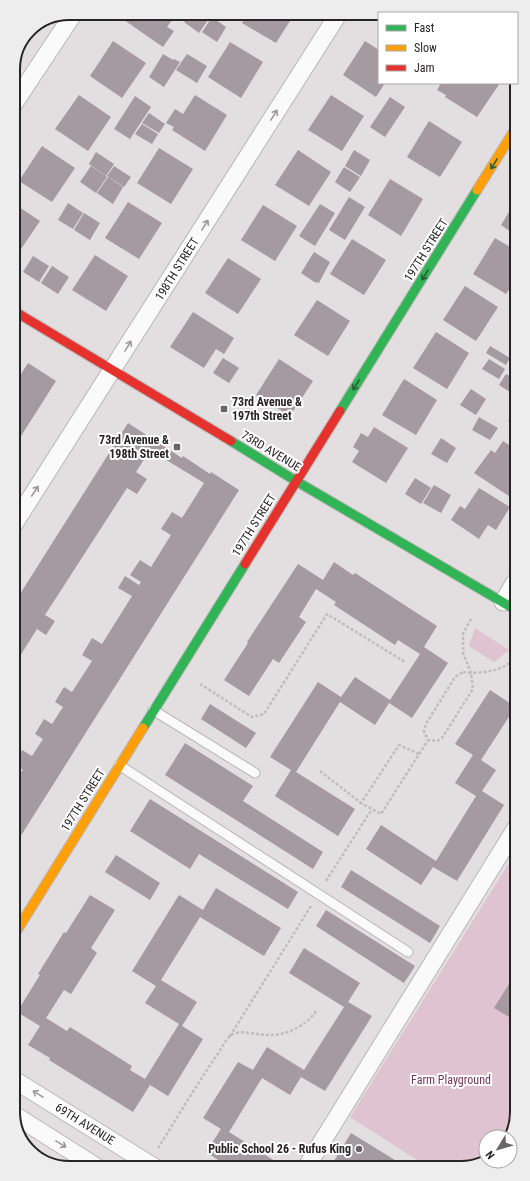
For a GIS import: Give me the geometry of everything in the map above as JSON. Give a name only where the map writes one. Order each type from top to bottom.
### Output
[{"type":"street","points":[[20,94],[69,20]]},
{"type":"street","name":"198TH STREET","points":[[20,515],[335,20]]},
{"type":"street","name":"197TH STREET","points":[[20,925],[118,765],[510,137]]},
{"type":"street","name":"73RD AVENUE","points":[[20,315],[296,481],[509,606]]},
{"type":"street","points":[[310,1161],[510,838]]},
{"type":"street","name":"69TH AVENUE","points":[[20,1083],[155,1160]]},
{"type":"street","points":[[20,1119],[87,1161]]},
{"type":"lane","points":[[153,710],[255,773]]},
{"type":"lane","points":[[118,765],[408,952]]},
{"type":"path","points":[[200,684],[252,717],[264,714],[327,614],[405,662]]},
{"type":"path","points":[[428,740],[437,741],[442,738],[473,689],[471,673],[463,653],[463,634],[471,619]]},
{"type":"path","points":[[428,740],[424,731],[426,724],[455,677],[463,672],[492,672],[510,662]]},
{"type":"path","points":[[320,772],[361,803],[381,814],[428,740]]},
{"type":"path","points":[[361,803],[399,745],[419,754]]},
{"type":"path","points":[[155,1160],[206,1071],[230,1036],[372,809]]},
{"type":"path","points":[[230,1036],[237,1033],[269,1035],[293,1031],[304,1024],[317,1010]]},
{"type":"green space","points":[[475,628],[509,650],[494,662],[469,646]]},
{"type":"green space","name":"Farm Playground","points":[[510,862],[510,1118],[507,1128],[478,1129],[477,1158],[461,1161],[419,1161],[350,1117]]},
{"type":"building","points":[[124,20],[172,20],[167,27],[174,31],[163,47]]},
{"type":"building","points":[[186,20],[208,20],[199,33],[184,22]]},
{"type":"building","points":[[210,20],[216,20],[226,27],[217,42],[202,32]]},
{"type":"building","points":[[244,20],[291,20],[276,43],[242,23]]},
{"type":"building","points":[[113,41],[146,63],[122,98],[90,76]]},
{"type":"building","points":[[365,41],[378,49],[378,84],[384,84],[376,97],[343,75]]},
{"type":"building","points":[[230,42],[263,62],[241,98],[208,77]]},
{"type":"building","points":[[163,54],[180,62],[164,87],[149,77]]},
{"type":"building","points":[[187,54],[207,66],[197,83],[176,70]]},
{"type":"building","points":[[440,84],[499,84],[477,117],[445,97],[446,95],[437,90]]},
{"type":"building","points":[[79,95],[111,117],[88,151],[55,129]]},
{"type":"building","points":[[195,95],[227,115],[205,151],[172,130],[174,127],[166,123],[175,109],[183,114]]},
{"type":"building","points":[[331,95],[364,116],[342,151],[308,130]]},
{"type":"building","points":[[135,96],[151,107],[130,139],[114,129]]},
{"type":"building","points":[[390,97],[405,107],[385,137],[370,127]]},
{"type":"building","points":[[149,113],[165,124],[159,133],[142,123]]},
{"type":"building","points":[[429,121],[462,142],[440,177],[407,157]]},
{"type":"building","points":[[142,124],[158,134],[152,144],[135,134]]},
{"type":"building","points":[[42,146],[75,168],[52,202],[20,182]]},
{"type":"building","points":[[159,148],[193,169],[171,204],[137,183]]},
{"type":"building","points":[[298,150],[331,172],[309,206],[275,185]]},
{"type":"building","points":[[354,150],[370,160],[361,176],[345,166]]},
{"type":"building","points":[[96,152],[114,164],[106,176],[89,164]]},
{"type":"building","points":[[91,166],[107,177],[96,193],[80,182]]},
{"type":"building","points":[[114,166],[131,177],[124,187],[107,176]]},
{"type":"building","points":[[344,167],[360,177],[350,192],[335,182]]},
{"type":"building","points":[[108,177],[123,187],[113,204],[97,193]]},
{"type":"building","points":[[390,179],[423,199],[401,236],[368,215]]},
{"type":"building","points":[[349,197],[365,207],[345,240],[329,230]]},
{"type":"building","points":[[128,202],[162,223],[139,259],[105,238]]},
{"type":"building","points":[[68,203],[83,213],[73,229],[58,220]]},
{"type":"building","points":[[320,204],[335,213],[315,246],[299,236]]},
{"type":"building","points":[[263,205],[297,226],[275,261],[241,240]]},
{"type":"building","points":[[20,208],[40,221],[20,251]]},
{"type":"building","points":[[510,210],[510,231],[501,225]]},
{"type":"building","points":[[84,213],[100,223],[90,240],[74,230]]},
{"type":"building","points":[[495,238],[510,247],[510,288],[506,294],[473,274]]},
{"type":"building","points":[[352,239],[386,260],[364,295],[330,274]]},
{"type":"building","points":[[314,252],[330,262],[319,283],[316,283],[301,273]]},
{"type":"building","points":[[95,255],[128,276],[106,311],[72,290]]},
{"type":"building","points":[[33,256],[49,266],[39,282],[23,272]]},
{"type":"building","points":[[228,258],[261,279],[238,314],[205,293]]},
{"type":"building","points":[[52,266],[69,277],[58,294],[41,283]]},
{"type":"building","points":[[465,286],[498,307],[476,341],[443,320]]},
{"type":"building","points":[[317,300],[350,321],[328,356],[294,335]]},
{"type":"building","points":[[193,312],[234,338],[224,354],[216,349],[204,368],[170,347]]},
{"type":"building","points":[[436,332],[469,353],[447,389],[413,368]]},
{"type":"building","points":[[490,346],[510,358],[506,365],[486,353]]},
{"type":"building","points":[[223,358],[239,368],[229,383],[213,373]]},
{"type":"building","points":[[279,359],[313,381],[290,416],[256,395]]},
{"type":"building","points":[[489,359],[505,369],[499,379],[482,369]]},
{"type":"building","points":[[28,363],[56,381],[20,438],[20,376]]},
{"type":"building","points":[[506,374],[510,376],[510,392],[499,385]]},
{"type":"building","points":[[404,379],[437,400],[416,435],[382,415]]},
{"type":"building","points":[[471,389],[486,399],[476,415],[460,405]]},
{"type":"building","points":[[479,417],[498,428],[490,440],[472,430]]},
{"type":"building","points":[[128,423],[182,458],[183,456],[210,474],[211,472],[239,490],[20,837],[20,771],[23,770],[20,768],[20,753],[22,750],[32,756],[43,739],[35,734],[44,719],[52,724],[63,707],[55,702],[64,687],[72,692],[92,661],[82,655],[92,638],[102,644],[132,596],[118,588],[125,576],[139,585],[141,582],[130,575],[140,560],[151,567],[171,535],[161,529],[172,512],[182,518],[204,483],[150,450],[136,472],[147,479],[137,494],[127,488],[45,615],[55,621],[46,635],[37,629],[20,656],[20,594]]},
{"type":"building","points":[[374,427],[408,448],[386,483],[352,462],[359,451],[353,447],[361,433],[368,437]]},
{"type":"building","points":[[441,438],[456,448],[447,463],[431,454]]},
{"type":"building","points":[[503,441],[510,446],[510,497],[474,473],[491,450],[495,453]]},
{"type":"building","points":[[415,478],[431,488],[421,504],[405,494]]},
{"type":"building","points":[[434,485],[451,495],[441,513],[423,503]]},
{"type":"building","points":[[479,488],[510,507],[496,530],[488,525],[479,539],[451,520],[460,506],[465,509]]},
{"type":"building","points":[[334,562],[353,575],[355,573],[437,626],[424,647],[448,663],[412,718],[389,703],[375,725],[340,702],[296,772],[355,809],[338,836],[275,796],[291,770],[270,757],[318,682],[341,697],[355,677],[390,700],[420,654],[398,640],[395,645],[334,605],[336,602],[316,589],[299,617],[306,622],[279,663],[273,659],[249,696],[224,680],[298,564],[323,580]]},
{"type":"building","points":[[490,690],[510,703],[510,715],[481,760],[496,770],[482,791],[504,805],[457,881],[433,867],[421,885],[366,849],[381,825],[436,861],[476,796],[455,783],[473,755],[455,744]]},
{"type":"building","points":[[210,704],[256,733],[246,748],[201,719]]},
{"type":"building","points":[[185,743],[253,786],[243,801],[323,852],[313,869],[165,775]]},
{"type":"building","points":[[150,799],[298,892],[288,909],[199,854],[190,869],[130,831]]},
{"type":"building","points":[[116,855],[160,883],[150,900],[105,872]]},
{"type":"building","points":[[351,870],[440,926],[430,943],[341,887]]},
{"type":"building","points":[[216,888],[281,928],[264,956],[200,917],[161,980],[197,1002],[182,1026],[203,1039],[168,1096],[150,1085],[133,1112],[49,1060],[50,1058],[28,1045],[40,1026],[20,1014],[20,1007],[40,975],[38,974],[64,932],[66,933],[90,895],[115,910],[91,948],[97,953],[71,994],[64,990],[46,1018],[67,1031],[70,1027],[132,1066],[130,1070],[145,1079],[179,1024],[145,1003],[156,986],[132,971],[179,895],[203,910]]},
{"type":"building","points":[[326,910],[415,966],[404,983],[316,926]]},
{"type":"building","points":[[304,948],[360,983],[348,1002],[372,1016],[325,1091],[301,1077],[290,1095],[262,1078],[229,1132],[275,1161],[220,1161],[206,1152],[221,1129],[203,1118],[238,1062],[253,1070],[267,1047],[304,1070],[344,1007],[289,973]]},
{"type":"building","points":[[509,984],[510,985],[510,1017],[494,1008]]},
{"type":"building","name":"Public School 26 - Rufus King","points":[[351,1133],[396,1161],[334,1161]]},
{"type":"traffic: fast","points":[[340,411],[477,190]]},
{"type":"traffic: fast","points":[[231,441],[296,481],[510,606]]},
{"type":"traffic: fast","points":[[143,728],[245,564]]},
{"type":"traffic: slow","points":[[477,190],[510,137]]},
{"type":"traffic: slow","points":[[20,926],[143,728]]},
{"type":"traffic: jam","points":[[20,315],[231,441]]},
{"type":"traffic: jam","points":[[245,564],[340,411]]},
{"type":"place","name":"73rd Avenue & 197th Street","points":[[224,409]]},
{"type":"place","name":"73rd Avenue & 198th Street","points":[[177,447]]},
{"type":"place","name":"Public School 26 - Rufus King","points":[[359,1149]]}]
